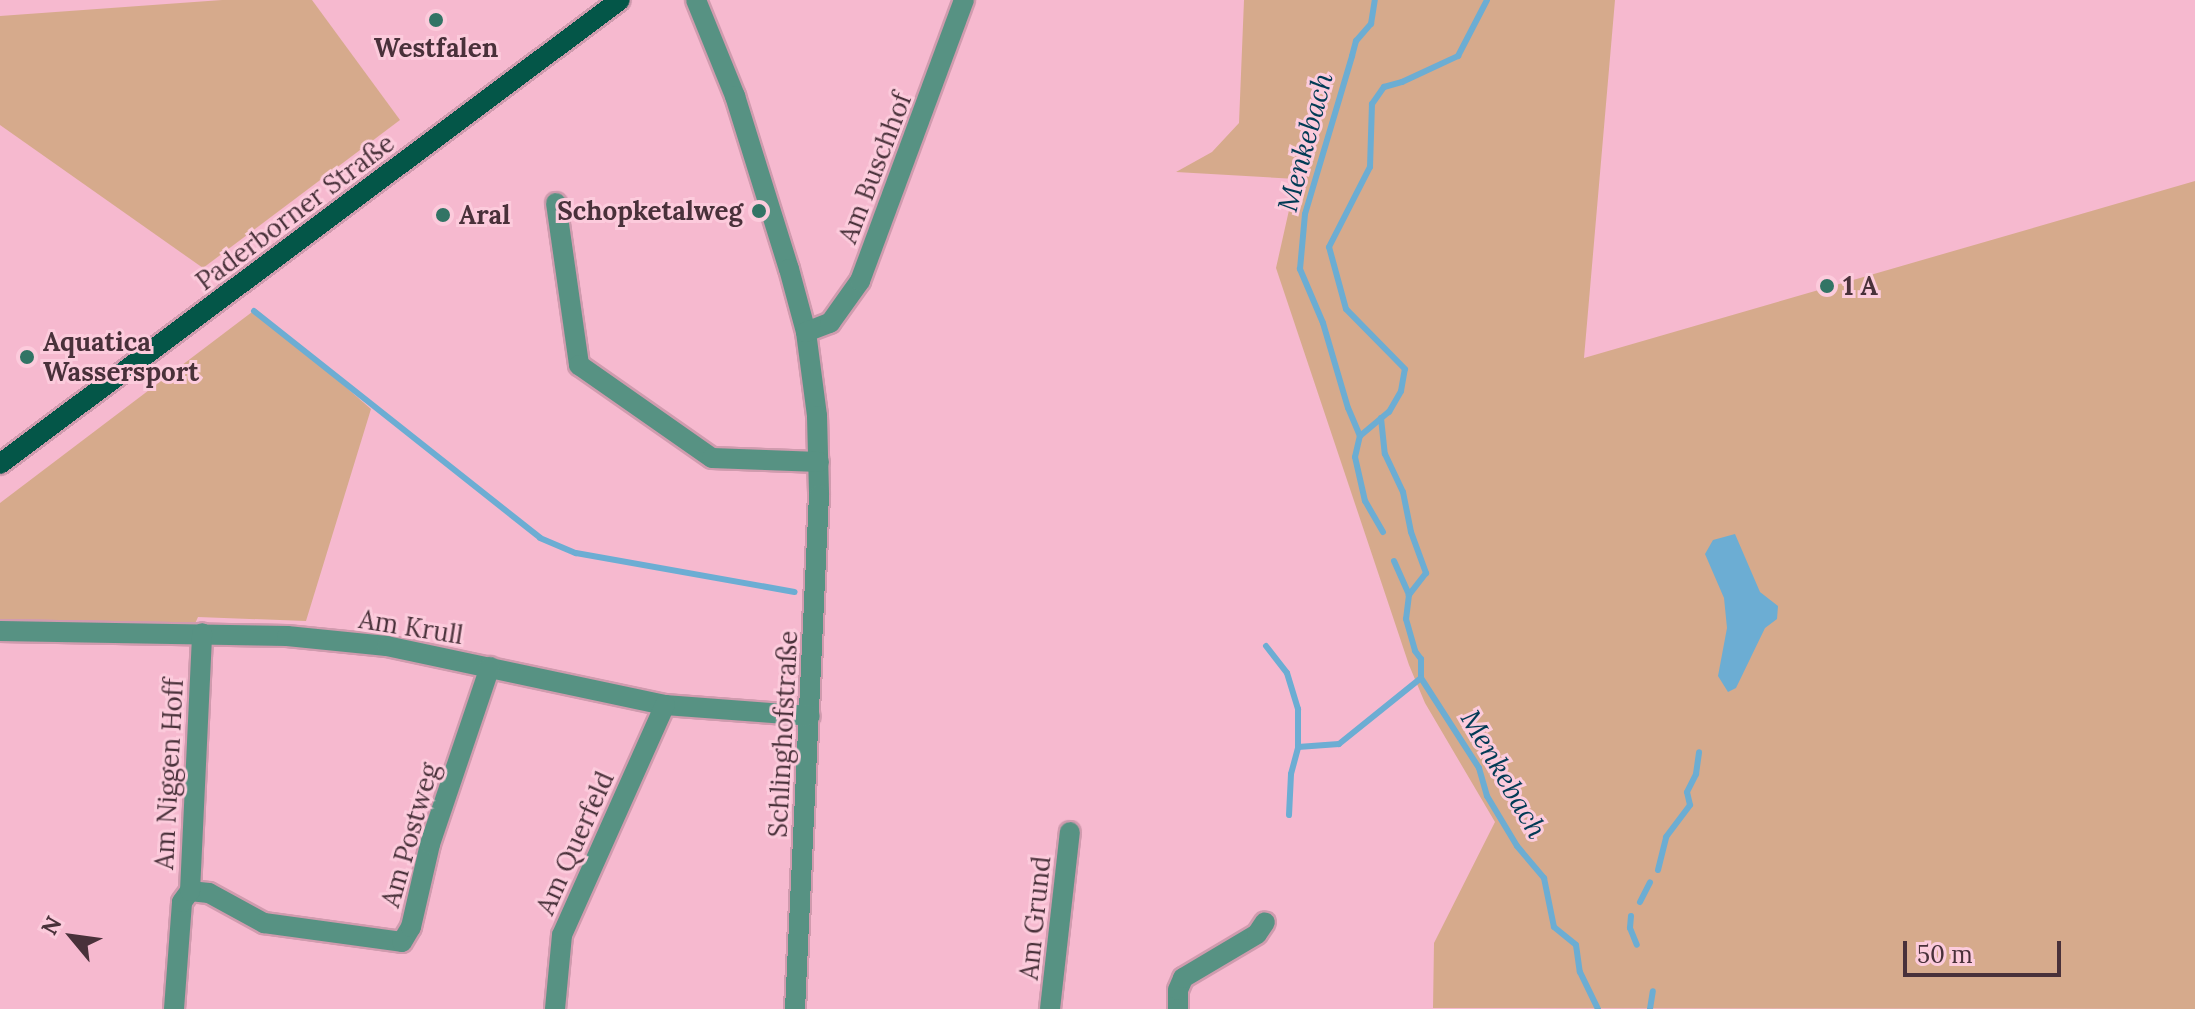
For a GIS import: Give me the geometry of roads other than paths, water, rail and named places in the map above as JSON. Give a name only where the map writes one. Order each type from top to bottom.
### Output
[{"type":"main road","name":"Paderborner Straße","points":[[0,464],[620,0]]},
{"type":"street","name":"Schlinghofstraße","points":[[696,0],[739,109],[806,332],[813,374],[819,462],[795,1009]]},
{"type":"street","name":"Am Buschhof","points":[[806,332],[830,323],[860,281],[964,0]]},
{"type":"street","points":[[556,203],[579,365],[712,458],[819,462]]},
{"type":"street","name":"Am Krull","points":[[0,631],[287,636],[387,646],[665,705],[810,716]]},
{"type":"street","name":"Am Niggen Hoff","points":[[174,1009],[182,902],[190,891],[202,633]]},
{"type":"street","name":"Am Postweg","points":[[190,891],[209,893],[264,923],[402,942],[411,927],[425,861],[490,667]]},
{"type":"street","name":"Am Querfeld","points":[[555,1009],[562,935],[665,705]]},
{"type":"street","name":"Am Grund","points":[[1050,1009],[1070,832]]},
{"type":"street","points":[[1178,1009],[1178,990],[1183,978],[1257,934],[1265,922]]},
{"type":"water","points":[[1735,534],[1760,592],[1778,606],[1777,619],[1765,628],[1736,688],[1728,692],[1718,676],[1727,628],[1724,598],[1705,554],[1713,540]]},
{"type":"waterway","name":"Menkebach","points":[[1360,436],[1348,408],[1323,323],[1300,269],[1305,214],[1356,41],[1371,24],[1375,0]]},
{"type":"waterway","name":"Menkebach","points":[[1383,532],[1365,501],[1355,457],[1360,436],[1389,412],[1401,391],[1405,369],[1346,309],[1329,247],[1370,167],[1372,104],[1384,87],[1458,56],[1487,0]]},
{"type":"waterway","points":[[254,311],[540,538],[576,553],[795,592]]},
{"type":"waterway","name":"Menkebach","points":[[1381,418],[1385,454],[1403,492],[1411,532],[1426,573],[1409,595]]},
{"type":"waterway","name":"Menkebach","points":[[1394,561],[1409,595],[1406,619],[1415,651],[1421,659],[1421,678],[1479,768],[1487,796],[1517,846],[1544,878],[1554,927],[1576,945],[1580,972],[1598,1009]]},
{"type":"waterway","points":[[1266,646],[1287,673],[1298,709],[1298,747],[1339,744],[1421,678]]},
{"type":"waterway","points":[[1289,815],[1291,774],[1298,747]]},
{"type":"waterway","points":[[1658,870],[1666,837],[1690,805],[1687,792],[1696,774],[1699,752]]},
{"type":"waterway","points":[[1640,902],[1650,882]]},
{"type":"waterway","points":[[1631,916],[1630,928],[1637,945]]},
{"type":"waterway","points":[[1650,1009],[1653,991]]},
{"type":"place","name":"Westfalen","points":[[436,20]]},
{"type":"place","name":"Schopketalweg","points":[[759,211]]},
{"type":"place","name":"Aral","points":[[443,215]]},
{"type":"place","name":"1 A","points":[[1827,286]]},
{"type":"place","name":"Aquatica Wassersport","points":[[27,357]]}]
